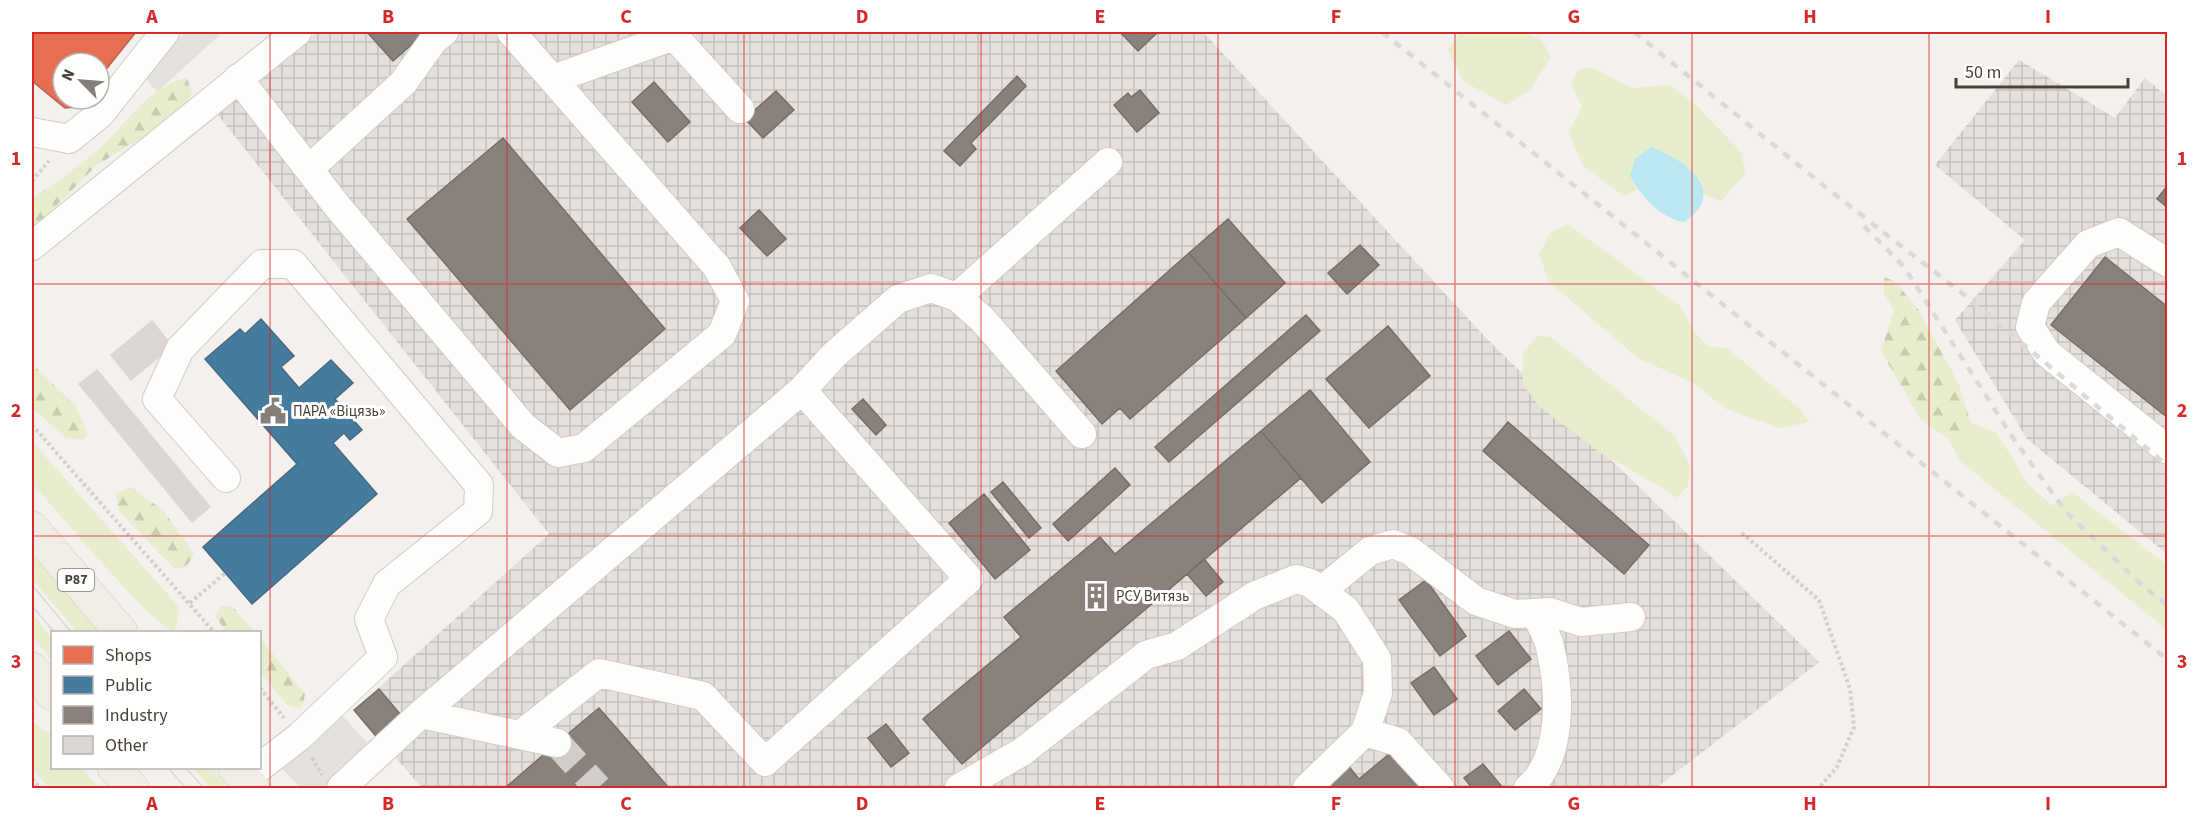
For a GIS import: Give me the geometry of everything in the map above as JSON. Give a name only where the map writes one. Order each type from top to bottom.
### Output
[{"type":"main road","name":"Р87","points":[[32,528],[119,631]]},
{"type":"main road","points":[[32,669],[51,693]]},
{"type":"main road","points":[[115,769],[132,789]]},
{"type":"main road","points":[[131,769],[132,789]]},
{"type":"lane","points":[[32,132],[69,139],[100,114],[165,32]]},
{"type":"lane","points":[[32,246],[297,32]]},
{"type":"lane","points":[[309,169],[403,83],[433,41],[444,32]]},
{"type":"lane","points":[[238,78],[338,207],[523,426],[558,453],[584,448],[722,334],[735,301],[717,267],[510,32]]},
{"type":"lane","points":[[553,80],[674,36],[740,110]]},
{"type":"lane","points":[[957,297],[1108,162]]},
{"type":"lane","points":[[2168,263],[2118,231],[2088,244],[2036,303],[2030,327],[2047,353],[2168,450]]},
{"type":"lane","points":[[226,478],[157,399],[180,350],[262,264],[293,264],[478,485],[478,511],[387,584],[369,619],[383,657],[299,736],[261,765]]},
{"type":"lane","points":[[340,789],[421,714],[802,390],[834,355],[898,299],[931,288],[957,297],[982,320],[1082,434]]},
{"type":"lane","points":[[520,735],[599,673],[703,696],[765,762],[969,579],[802,390]]},
{"type":"lane","points":[[1321,591],[1370,551],[1393,544],[1410,552],[1476,601],[1515,614],[1550,612],[1581,622],[1631,617]]},
{"type":"lane","points":[[959,789],[1022,752],[1146,655],[1177,646],[1254,596],[1296,579],[1310,583],[1346,610],[1377,659],[1378,693],[1365,732],[1307,789]]},
{"type":"lane","points":[[1528,789],[1551,756],[1557,705],[1550,646],[1535,613]]},
{"type":"lane","points":[[421,714],[557,743]]},
{"type":"lane","points":[[1365,732],[1398,742],[1440,789]]},
{"type":"path","points":[[32,424],[212,631]]},
{"type":"path","points":[[1742,533],[1819,600],[1850,689],[1854,728],[1837,767],[1819,789]]},
{"type":"path","points":[[190,603],[225,573]]},
{"type":"path","points":[[32,779],[40,789]]},
{"type":"shaded area","points":[[185,32],[223,32],[157,92],[140,72]]},
{"type":"shaded area","points":[[317,32],[1203,32],[1486,338],[1819,662],[1656,788],[422,788],[354,710],[549,534],[218,115]]},
{"type":"shaded area","points":[[2019,60],[2115,118],[2145,78],[2167,96],[2167,554],[2027,439],[1955,320],[2025,240],[1935,165]]},
{"type":"shaded area","points":[[338,711],[374,750],[332,788],[300,788],[279,765]]},
{"type":"green space","points":[[1461,32],[1520,32],[1541,39],[1551,57],[1530,90],[1506,105],[1463,81],[1448,50]]},
{"type":"green space","points":[[1591,67],[1632,88],[1670,85],[1698,107],[1740,151],[1746,173],[1721,201],[1704,195],[1701,180],[1630,176],[1637,189],[1624,196],[1583,166],[1569,132],[1582,106],[1571,85],[1578,70]]},
{"type":"green space","points":[[187,78],[192,94],[179,114],[156,134],[138,140],[97,165],[32,230],[32,198],[95,152],[148,98],[173,82]]},
{"type":"green space","points":[[1568,224],[1680,306],[1695,333],[1708,346],[1728,349],[1801,410],[1809,422],[1780,428],[1726,409],[1693,383],[1638,358],[1549,282],[1539,254],[1550,233]]},
{"type":"green space","points":[[1884,277],[1894,281],[1917,307],[1959,385],[1971,423],[1968,443],[1949,439],[1921,420],[1881,351],[1894,310],[1884,293]]},
{"type":"green space","points":[[1538,336],[1551,337],[1675,436],[1690,465],[1688,486],[1677,498],[1603,455],[1540,407],[1523,385],[1523,352]]},
{"type":"green space","points":[[32,367],[36,368],[76,406],[88,435],[82,440],[66,438],[32,408]]},
{"type":"green space","points":[[1971,423],[1996,432],[2029,485],[2053,506],[2072,492],[2167,565],[2167,630],[1959,460],[1949,439],[1968,443]]},
{"type":"green space","points":[[32,441],[179,607],[177,625],[173,631],[143,608],[32,483]]},
{"type":"green space","points":[[131,487],[164,511],[194,554],[186,567],[175,569],[118,510],[116,493]]},
{"type":"green space","points":[[32,553],[98,631],[76,631],[32,579]]},
{"type":"green space","points":[[220,606],[232,606],[254,631],[225,631],[215,615]]},
{"type":"green space","points":[[32,613],[51,637],[51,660],[32,636]]},
{"type":"green space","points":[[261,639],[305,694],[302,709],[287,705],[261,673]]},
{"type":"green space","points":[[32,722],[51,734],[51,769],[82,769],[100,788],[49,788],[32,768]]},
{"type":"green space","points":[[194,769],[213,769],[230,788],[211,788]]},
{"type":"water","points":[[1651,147],[1680,161],[1697,176],[1702,185],[1704,195],[1701,205],[1685,222],[1660,211],[1640,191],[1630,176],[1635,159]]},
{"type":"building: Shops","points":[[32,32],[136,32],[111,63],[111,51],[51,51],[51,97],[32,81]]},
{"type":"building: Public","points":[[261,319],[294,356],[281,367],[299,388],[331,360],[353,383],[335,399],[362,430],[350,440],[344,433],[333,443],[377,494],[252,604],[203,547],[297,464],[205,359],[240,329],[245,334]]},
{"type":"building: Industry","points":[[367,32],[426,32],[393,61]]},
{"type":"building: Industry","points":[[1120,32],[1158,32],[1138,51]]},
{"type":"building: Industry","points":[[1017,76],[1026,86],[971,143],[976,149],[960,166],[944,151]]},
{"type":"building: Industry","points":[[654,82],[690,122],[668,142],[632,102]]},
{"type":"building: Industry","points":[[1140,90],[1159,113],[1137,132],[1114,105],[1128,93],[1131,97]]},
{"type":"building: Industry","points":[[776,91],[794,110],[763,138],[745,119]]},
{"type":"building: Industry","points":[[503,138],[665,329],[570,410],[407,219]]},
{"type":"building: Industry","points":[[2168,185],[2168,208],[2157,199]]},
{"type":"building: Industry","points":[[759,210],[786,239],[767,256],[740,228]]},
{"type":"building: Industry","points":[[1228,219],[1285,283],[1246,318],[1189,253]]},
{"type":"building: Industry","points":[[1360,245],[1379,265],[1347,294],[1328,273]]},
{"type":"building: Industry","points":[[1189,253],[1246,318],[1130,419],[1120,408],[1102,424],[1056,371]]},
{"type":"building: Industry","points":[[2105,257],[2168,307],[2168,418],[2051,325]]},
{"type":"building: Industry","points":[[1306,315],[1320,331],[1169,462],[1155,447]]},
{"type":"building: Industry","points":[[1388,326],[1430,376],[1369,428],[1326,379]]},
{"type":"building: Industry","points":[[1310,390],[1370,462],[1322,503],[1261,431]]},
{"type":"building: Industry","points":[[863,399],[886,425],[876,435],[852,409]]},
{"type":"building: Industry","points":[[1508,422],[1649,545],[1624,574],[1483,451]]},
{"type":"building: Industry","name":"РСУ Витязь","points":[[1261,431],[1301,478],[962,764],[923,719],[1021,637],[1004,617],[1100,537],[1115,554]]},
{"type":"building: Industry","points":[[1115,468],[1130,485],[1068,541],[1053,524]]},
{"type":"building: Industry","points":[[1003,482],[1041,528],[1029,538],[991,492]]},
{"type":"building: Industry","points":[[984,494],[1030,550],[995,579],[949,523]]},
{"type":"building: Industry","points":[[1204,559],[1223,582],[1206,596],[1187,574]]},
{"type":"building: Industry","points":[[1426,580],[1466,636],[1440,656],[1399,600]]},
{"type":"building: Industry","points":[[1509,631],[1531,659],[1498,685],[1476,656]]},
{"type":"building: Industry","points":[[1434,667],[1457,699],[1434,715],[1411,683]]},
{"type":"building: Industry","points":[[379,689],[405,720],[380,741],[354,710]]},
{"type":"building: Industry","points":[[1524,689],[1541,709],[1515,730],[1498,711]]},
{"type":"building: Industry","points":[[599,708],[669,788],[505,788],[557,743]]},
{"type":"building: Industry","points":[[886,724],[909,753],[891,767],[868,738]]},
{"type":"building: Industry","points":[[1394,750],[1426,788],[1318,788],[1347,764],[1359,779]]},
{"type":"building: Industry","points":[[1483,764],[1503,788],[1472,788],[1464,778]]},
{"type":"building: Other","points":[[152,321],[172,346],[131,380],[111,355]]},
{"type":"building: Other","points":[[97,370],[210,507],[192,522],[79,384]]},
{"type":"tunnel","points":[[557,743],[598,788]]},
{"type":"tram line","points":[[32,585],[70,631]]},
{"type":"tram line","points":[[32,606],[53,631]]},
{"type":"tram line","points":[[169,769],[186,788]]},
{"type":"tram line","points":[[187,769],[204,788]]},
{"type":"railway","points":[[1382,32],[2168,660]]},
{"type":"railway","points":[[1634,32],[1833,193],[1972,301],[2168,466]]},
{"type":"railway","points":[[1864,226],[1904,267],[2013,438],[2066,512],[2142,585],[2168,606]]},
{"type":"place","name":"ПАРА «Віцязь»","points":[[273,411]]},
{"type":"place","name":"РСУ Витязь","points":[[1096,596]]}]
